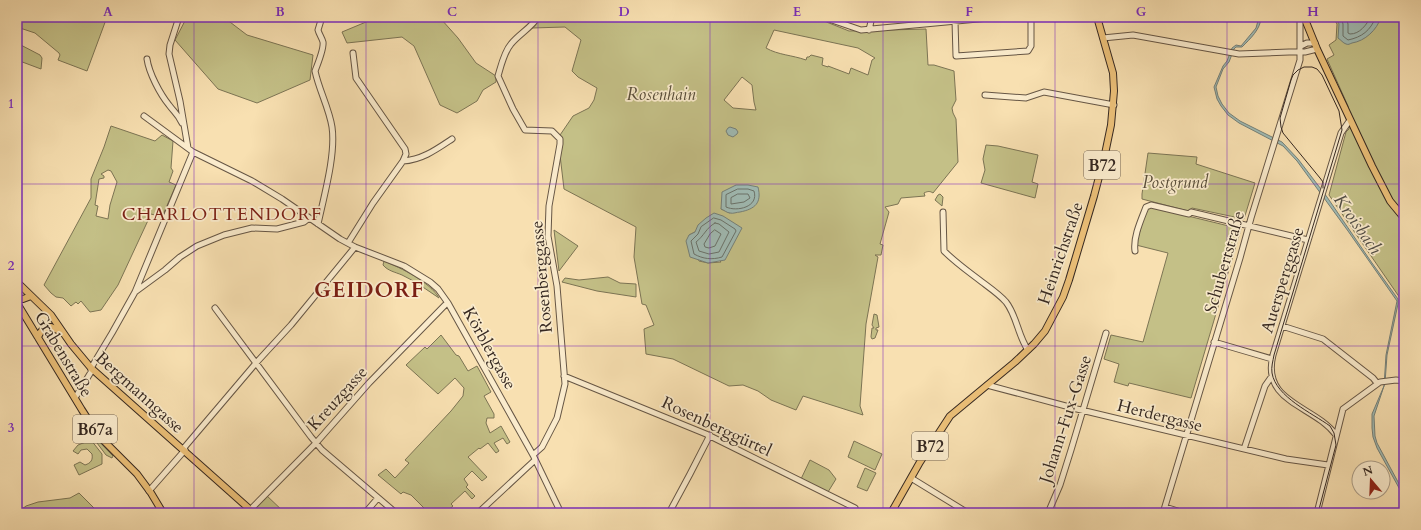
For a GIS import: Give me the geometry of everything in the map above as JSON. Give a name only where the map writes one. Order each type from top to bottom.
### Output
[{"type":"main road","name":"Heinrichstraße","points":[[891,513],[940,430],[950,416],[1028,350],[1045,331],[1058,308],[1069,280],[1105,154],[1114,105],[1113,73],[1097,17]]},
{"type":"main road","points":[[1304,17],[1350,120],[1390,200],[1404,218]]},
{"type":"main road","name":"Bergmanngasse","points":[[17,282],[51,315],[63,333],[91,368],[184,450],[251,512]]},
{"type":"main road","points":[[17,297],[19,299],[23,299],[30,296]]},
{"type":"main road","name":"Grabenstraße","points":[[17,303],[98,435],[137,474],[163,513]]},
{"type":"main road","points":[[38,336],[45,328],[51,327],[63,333]]},
{"type":"street","points":[[179,17],[170,45],[169,54],[180,101],[188,148]]},
{"type":"street","points":[[318,224],[332,156],[333,138],[332,125],[314,71],[319,62],[323,45],[318,30],[322,17]]},
{"type":"street","name":"Rosenberggasse","points":[[533,455],[542,447],[557,418],[565,384],[557,286],[548,236],[549,206],[559,154],[560,139],[552,131],[525,130],[513,109],[498,76],[508,48],[530,27],[538,17]]},
{"type":"street","points":[[823,17],[857,29],[869,30],[998,17]]},
{"type":"street","points":[[869,30],[872,17]]},
{"type":"street","points":[[955,21],[956,56],[1028,51],[1032,46],[1031,17]]},
{"type":"street","points":[[1073,17],[1097,17]]},
{"type":"street","name":"Schubertstraße","points":[[1164,513],[1186,435],[1300,60],[1300,17]]},
{"type":"street","points":[[1103,38],[1132,35],[1234,53],[1305,52],[1316,46]]},
{"type":"street","points":[[1301,46],[1307,43],[1316,46]]},
{"type":"street","points":[[348,243],[373,203],[403,161],[406,154],[405,148],[356,78],[353,54]]},
{"type":"street","points":[[147,60],[148,70],[151,76],[168,104],[178,114],[184,129]]},
{"type":"street","points":[[986,95],[1026,98],[1044,92],[1114,105]]},
{"type":"street","name":"Körblergasse","points":[[144,116],[193,152],[252,182],[348,243],[404,266],[430,282],[438,289],[448,303],[533,455],[561,513]]},
{"type":"street","name":"Auersperggasse","points":[[1244,449],[1265,386],[1272,376],[1272,359],[1341,133],[1350,120]]},
{"type":"street","points":[[403,161],[424,156],[452,139]]},
{"type":"street","points":[[75,398],[91,372],[91,368],[112,334],[134,292],[193,152]]},
{"type":"street","points":[[1135,251],[1134,246],[1136,236],[1148,205],[1189,214],[1191,212],[1308,240]]},
{"type":"street","points":[[943,212],[944,251],[1006,302],[1023,344],[1028,350]]},
{"type":"street","points":[[134,292],[197,246],[224,235],[252,228],[277,229],[304,222],[309,218]]},
{"type":"street","points":[[149,490],[256,363],[291,325],[355,246]]},
{"type":"street","name":"Kreuzgasse","points":[[251,512],[387,365],[448,303]]},
{"type":"street","points":[[215,308],[322,450],[396,513]]},
{"type":"street","points":[[1282,326],[1324,339],[1379,382]]},
{"type":"street","name":"Johann-Fux-Gasse","points":[[1048,513],[1060,485],[1106,333]]},
{"type":"street","points":[[1214,342],[1272,359]]},
{"type":"street","name":"Rosenberggürtel","points":[[564,376],[710,435],[855,508]]},
{"type":"street","points":[[1272,376],[1276,386],[1284,395],[1330,427],[1336,435]]},
{"type":"street","points":[[1317,513],[1343,409],[1379,382],[1388,380],[1404,381]]},
{"type":"street","name":"Herdergasse","points":[[987,385],[1083,411],[1288,460],[1328,465]]},
{"type":"street","points":[[669,513],[710,435]]},
{"type":"street","points":[[478,513],[535,460]]},
{"type":"street","points":[[911,478],[968,513]]},
{"type":"street","points":[[365,513],[378,498]]},
{"type":"street","points":[[1165,507],[1184,513]]},
{"type":"green space","points":[[28,17],[107,17],[87,71],[58,60],[60,55],[59,53],[35,33],[17,27],[17,25]]},
{"type":"green space","points":[[187,17],[225,17],[247,35],[313,55],[310,80],[257,103],[218,89],[175,40]]},
{"type":"green space","points":[[378,17],[440,17],[458,38],[476,63],[496,76],[496,82],[483,90],[477,101],[457,113],[440,105],[414,46],[402,37],[347,43],[342,32]]},
{"type":"green space","name":"Rosenhain","points":[[541,17],[814,17],[849,31],[926,29],[928,65],[934,65],[954,71],[956,100],[952,108],[956,119],[958,162],[933,193],[928,192],[924,193],[925,196],[901,198],[898,204],[885,207],[889,212],[880,244],[883,245],[881,255],[875,255],[878,257],[866,324],[860,406],[863,415],[803,396],[796,410],[771,400],[758,391],[743,385],[729,386],[673,359],[646,354],[644,329],[654,325],[646,305],[642,304],[634,257],[636,227],[564,189],[558,138],[573,116],[589,108],[594,100],[597,88],[578,77],[572,71],[581,40],[565,27],[532,28]],"holes":[[[774,30],[858,48],[875,58],[872,60],[868,75],[851,68],[849,74],[822,65],[823,58],[811,55],[807,57],[806,60],[775,52],[766,48]],[[742,77],[752,85],[756,110],[733,108],[724,100]],[[736,185],[730,213],[721,209]],[[695,232],[721,262],[708,263],[699,261],[689,235]]]},
{"type":"green space","points":[[1333,17],[1404,17],[1404,295],[1400,298],[1329,195],[1346,132],[1349,129],[1348,106],[1327,59],[1334,55],[1329,45],[1336,40],[1337,24]]},
{"type":"green space","points":[[17,43],[40,55],[42,58],[41,69],[17,60]]},
{"type":"green space","points":[[111,126],[155,141],[162,135],[173,141],[171,168],[173,171],[169,182],[176,185],[162,217],[151,214],[118,285],[101,310],[90,312],[81,301],[78,304],[76,302],[71,306],[63,298],[56,297],[44,285],[91,198],[91,179]],"holes":[[[108,170],[111,171],[117,182],[110,205],[108,219],[96,216],[98,206],[95,205],[99,179],[104,178],[101,174]]]},
{"type":"green space","points":[[986,145],[998,146],[1038,155],[1032,182],[1038,184],[1035,198],[981,183],[985,170],[983,159]]},
{"type":"green space","name":"Postgrund","points":[[1148,153],[1197,157],[1196,164],[1255,183],[1244,219],[1192,208],[1188,211],[1142,199]]},
{"type":"green space","points":[[940,194],[943,197],[942,206],[935,200]]},
{"type":"green space","points":[[1147,206],[1241,229],[1191,398],[1129,383],[1128,386],[1114,382],[1119,364],[1104,359],[1111,335],[1143,342],[1168,253],[1136,245]]},
{"type":"green space","points":[[554,230],[578,246],[559,271]]},
{"type":"green space","points":[[384,261],[422,281],[435,292],[439,298],[412,280],[387,269],[383,265]]},
{"type":"green space","points":[[608,277],[620,283],[636,284],[636,297],[597,291],[562,282],[565,278],[579,280]]},
{"type":"green space","points":[[874,314],[877,315],[879,327],[876,328],[876,330],[878,330],[875,338],[872,339],[871,337],[872,328],[874,328],[872,325]]},
{"type":"green space","points":[[441,335],[456,355],[459,356],[468,371],[477,366],[491,392],[484,396],[494,414],[494,418],[487,418],[486,423],[490,433],[501,426],[510,442],[507,444],[503,438],[494,443],[499,451],[496,453],[488,443],[468,457],[487,477],[482,481],[472,471],[464,479],[468,485],[466,487],[475,496],[472,499],[465,491],[451,504],[453,506],[445,513],[429,513],[411,495],[403,492],[401,494],[378,475],[386,469],[395,478],[409,463],[405,460],[463,396],[464,388],[455,378],[438,394],[406,365],[425,347],[427,349]]},
{"type":"green space","points":[[96,438],[113,456],[112,458],[106,455],[94,439]]},
{"type":"green space","points":[[91,440],[102,454],[102,464],[79,475],[74,465],[80,462],[85,465],[89,463],[92,460],[92,454],[87,449],[81,450],[78,454],[73,451],[78,445]]},
{"type":"green space","points":[[854,441],[882,454],[875,470],[848,457]]},
{"type":"green space","points":[[810,460],[829,470],[836,479],[828,492],[801,479]]},
{"type":"green space","points":[[865,468],[876,473],[867,491],[857,487]]},
{"type":"green space","points":[[79,493],[97,511],[95,513],[17,513],[26,506],[38,502],[70,498]]},
{"type":"green space","points":[[265,494],[285,513],[255,513],[251,509]]},
{"type":"water","name":"Kroisbach","points":[[1259,17],[1261,17],[1261,21],[1254,34],[1242,47],[1236,47],[1234,49],[1229,62],[1223,69],[1216,87],[1218,96],[1229,113],[1240,121],[1282,142],[1298,159],[1327,197],[1398,299],[1387,355],[1384,386],[1386,355],[1397,301],[1297,161],[1283,146],[1239,123],[1228,115],[1217,99],[1214,87],[1232,48],[1236,45],[1241,46],[1256,28]]},
{"type":"water","points":[[1336,17],[1381,17],[1377,26],[1370,34],[1357,42],[1348,44],[1344,43],[1338,38],[1339,24]]},
{"type":"water","points":[[730,127],[736,129],[738,132],[733,137],[728,135],[726,131]]},
{"type":"water","points":[[736,185],[758,187],[758,201],[750,209],[729,213],[721,209],[722,192]]},
{"type":"water","points":[[714,213],[723,216],[742,228],[725,260],[708,263],[690,257],[686,241],[689,235],[695,232],[698,225]]},
{"type":"water","points":[[1384,386],[1374,416],[1375,436],[1386,460],[1384,460],[1373,437],[1372,414]]},
{"type":"water","points":[[1391,469],[1404,493],[1404,497],[1391,473]]},
{"type":"tram line","points":[[1318,513],[1336,445],[1334,433],[1330,426],[1287,397],[1280,390],[1272,373],[1274,355],[1342,130],[1339,111],[1322,75],[1317,69],[1312,67],[1304,67],[1298,70],[1293,75],[1291,80],[1280,118],[1281,127],[1283,133],[1323,182],[1323,188]]},
{"type":"district","name":"CHARLOTTENDORF","points":[[222,214]]},
{"type":"district","name":"GEIDORF","points":[[369,290]]}]
